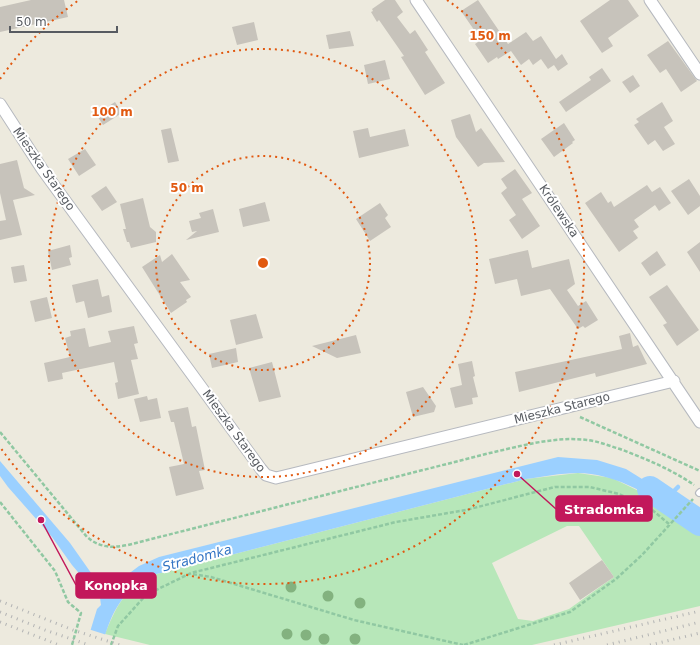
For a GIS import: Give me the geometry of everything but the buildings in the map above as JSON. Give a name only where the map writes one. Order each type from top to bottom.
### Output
[{"type":"street","name":"Królewska","points":[[416,0],[674,381],[700,422]]},
{"type":"street","points":[[650,0],[700,74]]},
{"type":"street","name":"Mieszka Starego","points":[[0,104],[42,169],[261,469],[271,477],[284,476],[674,381]]},
{"type":"path","points":[[582,412],[574,414],[700,471]]},
{"type":"path","points":[[0,432],[87,537],[95,543],[111,548],[490,453],[529,444],[559,440],[587,440],[615,448],[664,466],[699,491],[642,555],[616,580],[570,612],[464,645],[354,620],[210,576],[191,573]]},
{"type":"path","points":[[111,645],[118,626],[146,595],[191,573],[396,522],[466,510],[555,487],[590,487],[619,494],[651,510],[669,524]]},
{"type":"path","points":[[0,502],[55,571],[68,602],[81,613],[72,645]]},
{"type":"green space","points":[[578,473],[612,478],[677,511],[700,531],[700,606],[532,645],[150,645],[105,634],[120,602],[130,590],[145,577],[526,479]],"holes":[[[567,526],[579,526],[614,577],[569,609],[533,621],[518,619],[492,563]]]},
{"type":"water","points":[[558,457],[597,460],[626,469],[684,505],[677,511],[629,486],[591,474],[565,474],[526,479],[145,577],[122,599],[109,624],[102,645],[86,645],[97,609],[101,605],[100,598],[72,565],[52,537],[0,476],[0,461],[70,543],[108,597],[123,578],[139,566],[159,557]]},
{"type":"water","points":[[689,508],[700,515],[700,531],[682,515]]},
{"type":"pier","points":[[88,629],[107,635],[104,645],[84,645]]},
{"type":"waterway","points":[[667,498],[678,487]]},
{"type":"waterway","name":"Stradomka","points":[[650,489],[700,523]]},
{"type":"railway","points":[[0,601],[73,630],[120,645]]},
{"type":"railway","points":[[554,645],[700,611]]},
{"type":"railway","points":[[0,612],[45,630],[89,645]]},
{"type":"railway","points":[[0,622],[59,645]]},
{"type":"railway","points":[[607,645],[700,622]]},
{"type":"railway","points":[[650,645],[700,633]]},
{"type":"place","name":"Stradomka","points":[[517,474]]},
{"type":"place","name":"Konopka","points":[[41,520]]}]
